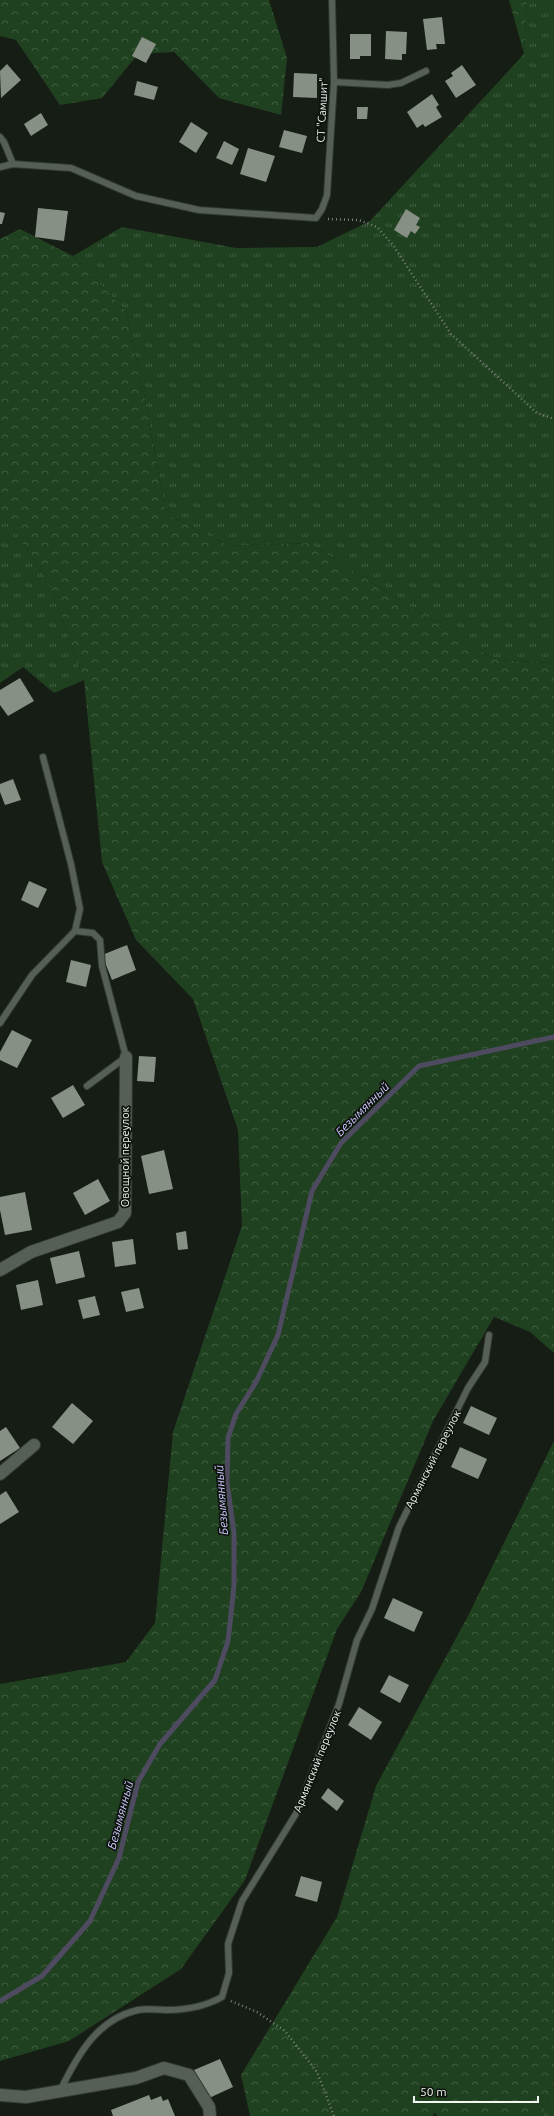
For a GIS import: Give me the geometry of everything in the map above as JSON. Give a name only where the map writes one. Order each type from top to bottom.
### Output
[{"type":"street","name":"Овощной переулок","points":[[0,1270],[31,1252],[123,1219],[125,1213],[126,1057]]},
{"type":"street","points":[[0,1474],[34,1445]]},
{"type":"street","points":[[0,2095],[26,2097],[136,2078],[164,2068],[189,2075],[209,2107],[210,2116]]},
{"type":"lane","name":"СТ \"Самшит\"","points":[[316,218],[328,195],[334,82],[332,0]]},
{"type":"lane","points":[[334,82],[388,85],[401,83],[426,71]]},
{"type":"lane","points":[[0,137],[4,142],[13,164]]},
{"type":"lane","points":[[0,167],[13,164],[70,168],[136,196],[199,210],[316,218]]},
{"type":"lane","points":[[0,1023],[32,975],[75,932],[80,909],[71,864],[43,757]]},
{"type":"lane","points":[[75,932],[93,933],[100,940],[102,966],[126,1057],[87,1086]]},
{"type":"lane","name":"Армянский переулок","points":[[222,1997],[229,1973],[228,1944],[242,1901],[297,1812],[339,1704],[356,1640],[372,1609],[399,1527],[468,1388],[485,1362],[490,1335]]},
{"type":"lane","points":[[60,2090],[75,2061],[97,2032],[117,2019],[139,2010],[172,2010],[210,2004],[222,1997]]},
{"type":"path","points":[[316,218],[359,220],[377,227],[394,245],[451,334],[537,413],[554,419]]},
{"type":"path","points":[[222,1997],[257,2012],[285,2031],[317,2072],[334,2116]]},
{"type":"green space","points":[[0,0],[269,0],[287,58],[281,115],[219,98],[174,52],[138,54],[102,98],[60,105],[16,40],[0,36]]},
{"type":"green space","points":[[509,0],[527,0],[524,54]]},
{"type":"green space","points":[[527,0],[554,0],[554,663],[495,660],[309,543],[229,546],[166,514],[143,389],[126,311],[73,256],[122,227],[236,248],[317,247],[370,221],[524,54]]},
{"type":"green space","points":[[20,229],[73,256],[126,311],[143,389],[166,514],[229,546],[309,543],[495,660],[554,663],[554,1353],[530,1332],[494,1317],[433,1421],[361,1592],[337,1629],[245,1880],[181,1969],[69,2041],[0,2061],[0,1684],[126,1662],[155,1623],[173,1432],[242,1226],[238,1130],[193,999],[136,940],[102,862],[84,680],[50,584],[0,509],[0,239]]},
{"type":"green space","points":[[0,509],[50,584],[84,680],[54,693],[23,667],[0,683]]},
{"type":"green space","points":[[554,1441],[554,2079],[542,2116],[437,2116],[435,2113],[432,2116],[250,2116],[241,2075],[337,1917],[376,1786],[468,1616]]},
{"type":"green space","points":[[554,2079],[554,2116],[542,2116]]},
{"type":"building","points":[[442,17],[445,44],[436,44],[437,49],[427,50],[423,19]]},
{"type":"building","points":[[386,31],[407,32],[406,54],[402,54],[402,60],[385,59]]},
{"type":"building","points":[[350,34],[371,34],[371,56],[360,56],[360,59],[350,59]]},
{"type":"building","points":[[142,37],[156,44],[146,63],[132,56]]},
{"type":"building","points":[[7,64],[21,80],[1,98],[0,71]]},
{"type":"building","points":[[462,65],[476,85],[456,98],[445,81],[453,76],[451,73]]},
{"type":"building","points":[[294,73],[317,74],[317,98],[293,97]]},
{"type":"building","points":[[137,81],[158,87],[154,100],[134,95]]},
{"type":"building","points":[[432,94],[439,105],[436,107],[442,117],[425,127],[423,124],[417,128],[407,112]]},
{"type":"building","points":[[357,107],[368,107],[367,119],[357,119]]},
{"type":"building","points":[[41,113],[48,125],[31,136],[24,124]]},
{"type":"building","points":[[191,122],[208,133],[196,153],[179,142]]},
{"type":"building","points":[[284,130],[307,136],[302,153],[279,147]]},
{"type":"building","points":[[224,141],[239,149],[232,165],[216,158]]},
{"type":"building","points":[[248,148],[275,156],[266,182],[240,174]]},
{"type":"building","points":[[38,208],[68,211],[64,241],[35,237]]},
{"type":"building","points":[[406,209],[420,218],[416,225],[420,227],[415,234],[411,231],[407,238],[394,230]]},
{"type":"building","points":[[0,212],[5,213],[2,224],[0,224]]},
{"type":"building","points":[[20,678],[34,701],[8,716],[0,705],[0,690]]},
{"type":"building","points":[[13,779],[21,800],[5,805],[0,792],[0,784]]},
{"type":"building","points":[[29,881],[47,889],[38,908],[21,900]]},
{"type":"building","points":[[127,945],[136,970],[112,980],[102,955]]},
{"type":"building","points":[[71,960],[91,965],[86,987],[66,982]]},
{"type":"building","points":[[12,1030],[32,1040],[17,1068],[0,1060],[0,1052]]},
{"type":"building","points":[[139,1056],[156,1057],[154,1082],[137,1081]]},
{"type":"building","points":[[73,1085],[85,1105],[63,1118],[51,1098]]},
{"type":"building","points":[[164,1150],[173,1189],[149,1194],[141,1156]]},
{"type":"building","points":[[98,1179],[110,1201],[85,1215],[73,1193]]},
{"type":"building","points":[[25,1192],[32,1230],[5,1235],[0,1210],[0,1197]]},
{"type":"building","points":[[186,1231],[188,1249],[178,1250],[176,1233]]},
{"type":"building","points":[[133,1239],[136,1264],[115,1267],[112,1242]]},
{"type":"building","points":[[79,1251],[85,1277],[56,1284],[50,1258]]},
{"type":"building","points":[[38,1280],[43,1305],[21,1310],[16,1285]]},
{"type":"building","points":[[139,1288],[144,1308],[126,1312],[121,1292]]},
{"type":"building","points":[[95,1296],[100,1315],[83,1319],[78,1300]]},
{"type":"building","points":[[72,1403],[93,1421],[73,1444],[52,1427]]},
{"type":"building","points":[[471,1406],[497,1418],[489,1435],[463,1423]]},
{"type":"building","points":[[6,1427],[20,1448],[0,1461],[0,1431]]},
{"type":"building","points":[[460,1447],[487,1459],[478,1479],[451,1467]]},
{"type":"building","points":[[6,1491],[19,1512],[0,1524],[0,1495]]},
{"type":"building","points":[[393,1598],[423,1612],[414,1632],[384,1618]]},
{"type":"building","points":[[389,1675],[409,1685],[400,1703],[380,1692]]},
{"type":"building","points":[[359,1707],[382,1722],[371,1740],[348,1725]]},
{"type":"building","points":[[328,1788],[344,1801],[337,1811],[321,1798]]},
{"type":"building","points":[[301,1876],[322,1882],[317,1902],[295,1896]]},
{"type":"building","points":[[220,2059],[233,2087],[207,2099],[194,2070]]},
{"type":"building","points":[[149,2095],[151,2100],[161,2096],[163,2101],[168,2099],[175,2116],[113,2116],[111,2110]]},
{"type":"waterway","name":"Безымянный","points":[[0,2001],[42,1976],[90,1921],[119,1858],[138,1782],[160,1744],[215,1680],[228,1641],[234,1586],[234,1533],[227,1482],[228,1438],[236,1414],[256,1382],[278,1335],[312,1191],[341,1143],[419,1066],[554,1037]]}]
